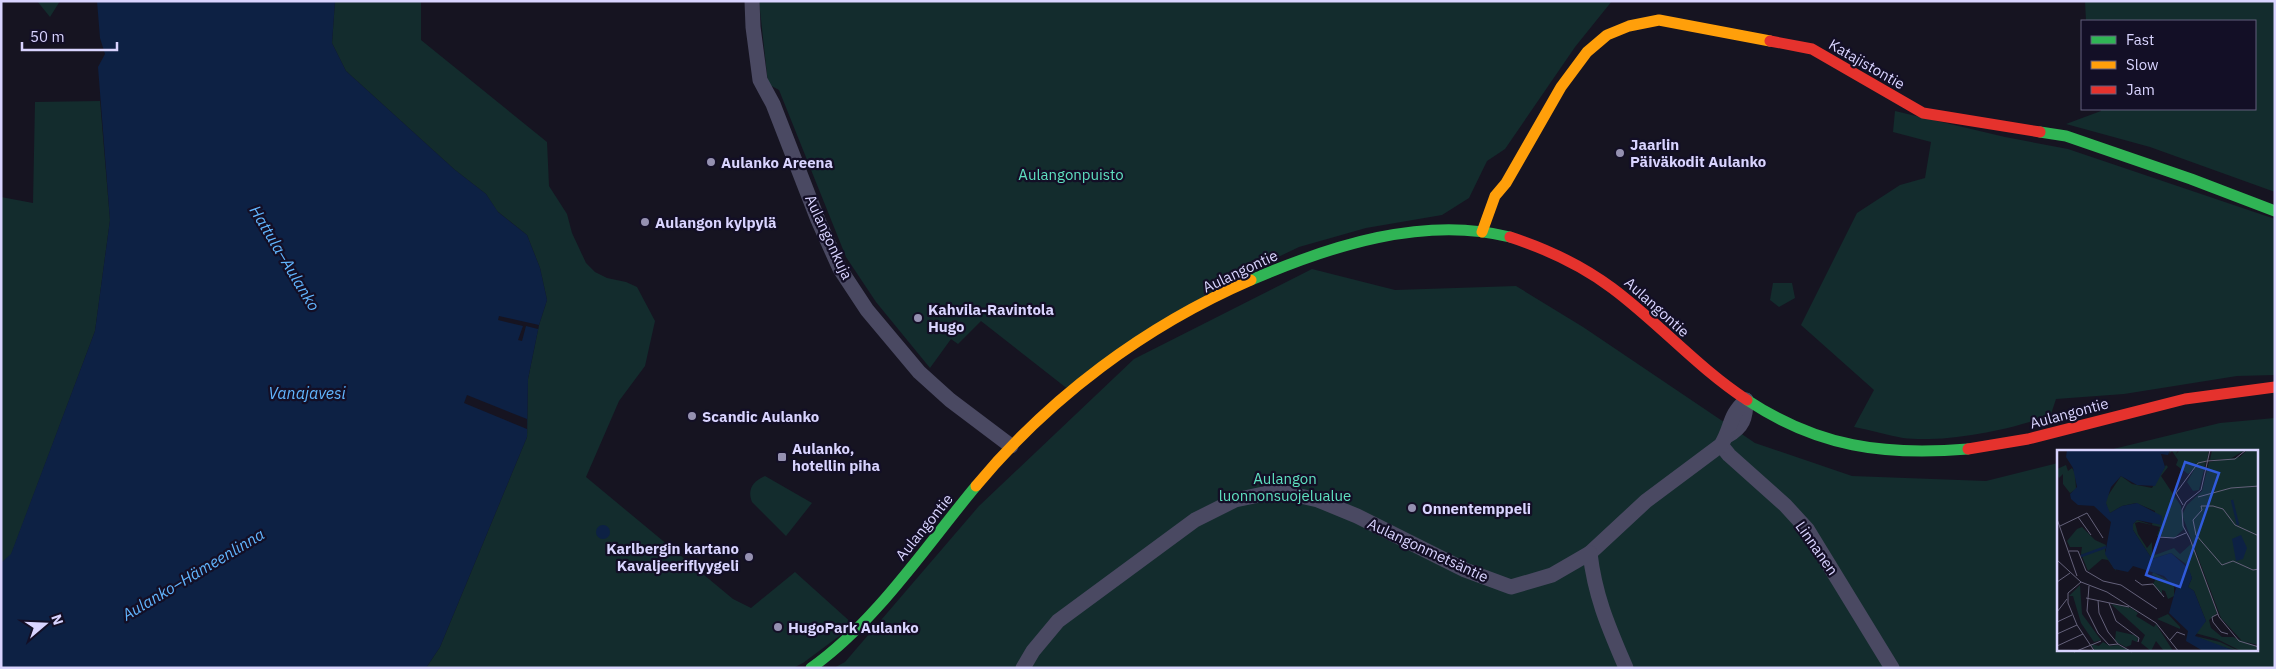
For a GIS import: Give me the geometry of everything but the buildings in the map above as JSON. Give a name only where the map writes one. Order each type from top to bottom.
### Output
[{"type":"street","name":"Aulangonkuja","points":[[752,1],[753,28],[760,80],[772,104],[818,220],[840,269],[867,310],[919,372],[950,400],[1011,446]]},
{"type":"street","name":"Katajistontie","points":[[1482,232],[1495,196],[1506,183],[1579,62],[1602,39],[1616,31],[1642,21],[1659,20],[1812,49],[1922,112],[2066,136],[2191,179],[2275,211]]},
{"type":"street","name":"Aulangontie","points":[[811,668],[839,647],[917,560],[1011,446],[1070,390],[1110,360],[1166,325],[1258,277],[1323,251],[1395,234],[1443,231],[1482,232],[1518,240],[1558,255],[1604,281],[1695,362],[1746,400],[1810,433],[1843,443],[1922,451],[1988,447],[2048,435],[2141,409],[2202,396],[2275,387]]},
{"type":"street","name":"Aulangonmetsäntie","points":[[1023,668],[1033,651],[1058,620],[1195,520],[1235,500],[1278,491],[1318,500],[1357,516],[1465,570],[1511,587],[1552,575],[1590,553],[1646,500],[1724,441],[1742,425],[1746,413],[1746,400]]},
{"type":"street","name":"Aulangontie","points":[[1767,411],[1790,412],[1800,415]]},
{"type":"street","name":"Aulangontie","points":[[1832,428],[1868,446]]},
{"type":"street","name":"Linnanen","points":[[1724,441],[1729,455],[1785,505],[1807,529],[1892,668]]},
{"type":"street","points":[[1590,553],[1593,576],[1604,619],[1626,668]]},
{"type":"green space","points":[[37,1],[60,1],[50,17]]},
{"type":"green space","points":[[335,1],[421,1],[421,40],[547,142],[549,186],[567,214],[572,233],[586,263],[595,272],[607,278],[626,282],[637,287],[655,321],[645,366],[619,401],[586,477],[733,599],[751,608],[795,572],[854,625],[803,663],[793,668],[426,668],[440,647],[527,437],[528,379],[539,325],[547,300],[540,268],[527,235],[497,211],[486,194],[455,170],[346,71],[332,43]]},
{"type":"green space","name":"Aulangonpuisto","points":[[759,1],[1612,1],[1575,47],[1505,149],[1487,161],[1469,198],[1442,215],[1366,228],[1299,247],[1251,270],[1069,390],[981,321],[958,344],[951,339],[930,368],[876,302],[846,257],[779,90],[768,84]]},
{"type":"green space","points":[[2085,1],[2275,1],[2275,192],[2150,147],[2066,124],[2101,110],[2256,110],[2256,20],[2086,20]]},
{"type":"green space","points":[[100,101],[110,220],[95,331],[11,555],[1,563],[1,197],[33,203],[35,102]]},
{"type":"green space","points":[[1895,111],[2005,137],[2068,149],[2275,219],[2275,375],[2237,376],[2124,394],[2056,399],[2051,414],[2036,420],[1998,430],[1958,437],[1938,439],[1903,438],[1854,427],[1874,390],[1801,325],[1857,213],[1900,185],[1925,178],[1931,142],[1893,132]]},
{"type":"green space","name":"Aulangon luonnonsuojelualue","points":[[1312,269],[1395,290],[1516,286],[1583,327],[1755,443],[1852,476],[1986,481],[2057,463],[2057,652],[2258,652],[2258,450],[2109,450],[2220,423],[2275,418],[2275,668],[834,668],[845,662],[979,506],[1134,359]]},
{"type":"green space","points":[[1773,283],[1792,283],[1795,298],[1779,307],[1770,300]]},
{"type":"green space","points":[[765,476],[812,503],[786,536],[752,502],[750,493],[752,486],[757,480]]},
{"type":"water","name":"Vanajavesi","points":[[97,1],[335,1],[332,43],[346,71],[455,170],[486,194],[498,212],[527,235],[540,268],[547,300],[539,325],[528,379],[527,437],[440,647],[426,668],[1,668],[1,563],[11,554],[95,331],[110,220],[98,67],[105,54],[100,38]]},
{"type":"water","points":[[603,525],[608,527],[610,532],[608,537],[603,539],[598,537],[596,532],[598,527]]},
{"type":"pier","points":[[499,316],[539,325],[538,329],[526,326],[522,341],[518,340],[523,326],[498,320]]},
{"type":"pier","points":[[467,395],[527,419],[527,429],[464,403]]},
{"type":"traffic: fast","points":[[2040,132],[2066,136],[2191,179],[2275,211]]},
{"type":"traffic: fast","points":[[1251,280],[1281,267],[1345,246],[1411,232],[1477,231],[1510,237]]},
{"type":"traffic: fast","points":[[1747,400],[1773,416],[1800,428],[1826,438],[1853,445],[1908,451],[1968,449]]},
{"type":"traffic: fast","points":[[811,668],[857,629],[899,583],[976,486]]},
{"type":"traffic: slow","points":[[1482,232],[1495,196],[1506,183],[1561,87],[1587,52],[1607,35],[1629,26],[1659,20],[1770,41]]},
{"type":"traffic: slow","points":[[976,486],[1035,423],[1102,367],[1174,319],[1212,298],[1251,280]]},
{"type":"traffic: jam","points":[[1770,41],[1812,49],[1923,113],[2040,132]]},
{"type":"traffic: jam","points":[[1510,237],[1563,258],[1612,288],[1712,374],[1747,400]]},
{"type":"traffic: jam","points":[[1968,449],[2028,439],[2185,399],[2275,387]]},
{"type":"place","name":"Jaarlin Päiväkodit Aulanko","points":[[1620,153]]},
{"type":"place","name":"Aulanko Areena","points":[[711,162]]},
{"type":"place","name":"Aulangon kylpylä","points":[[645,222]]},
{"type":"place","name":"Kahvila-Ravintola Hugo","points":[[918,318]]},
{"type":"place","name":"Scandic Aulanko","points":[[692,416]]},
{"type":"place","name":"Aulanko, hotellin piha","points":[[782,457]]},
{"type":"place","name":"Onnentemppeli","points":[[1412,508]]},
{"type":"place","name":"Karlbergin kartano Kavaljeeriflyygeli","points":[[749,557]]},
{"type":"place","name":"HugoPark Aulanko","points":[[778,627]]},
{"type":"water label","name":"Hattula–Aulanko","points":[[285,258]]},
{"type":"water label","name":"Aulanko–Hämeenlinna","points":[[193,574]]}]
